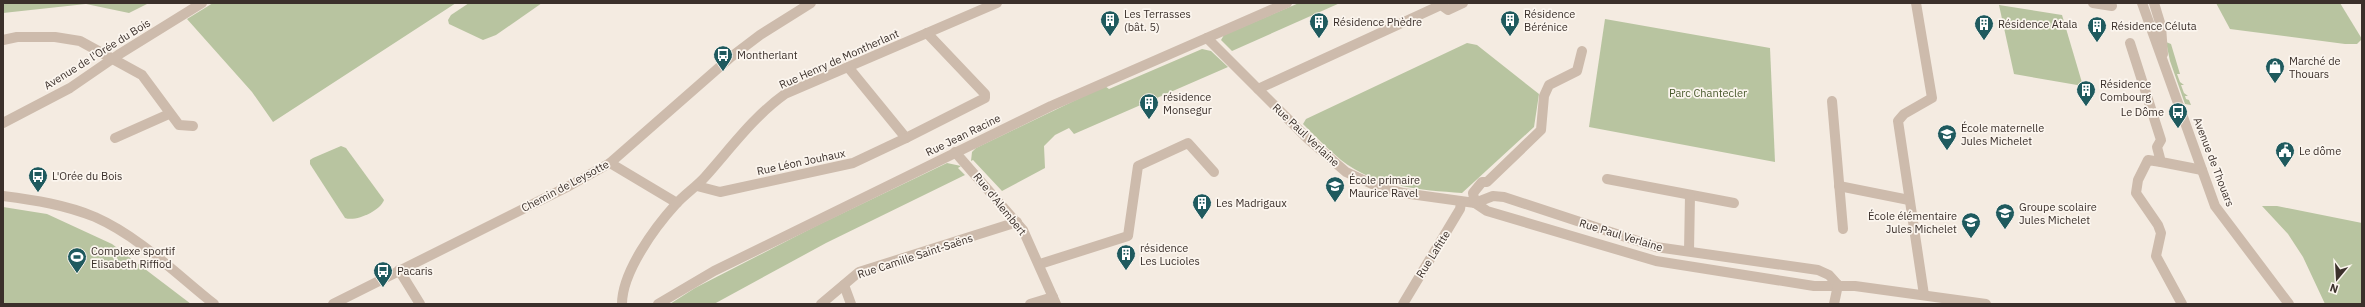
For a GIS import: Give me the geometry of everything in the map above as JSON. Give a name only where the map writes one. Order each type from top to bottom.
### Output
[{"type":"street","name":"Avenue de l'Orée du Bois","points":[[3,123],[70,88],[114,58],[202,3]]},
{"type":"street","name":"Chemin de Leysotte","points":[[333,304],[570,186],[610,163],[731,57],[760,35],[812,3]]},
{"type":"street","name":"Rue Henry de Montherlant","points":[[622,304],[620,298],[622,289],[645,247],[677,203],[697,186],[770,104],[785,94],[997,3]]},
{"type":"street","name":"Rue Jean Racine","points":[[658,304],[714,271],[955,152],[1083,91],[1287,3]]},
{"type":"street","points":[[1258,89],[1442,5],[1448,10],[1463,3]]},
{"type":"street","points":[[1916,3],[1932,98],[1904,114],[1898,121],[1924,295]]},
{"type":"street","points":[[2093,3],[2112,6],[2111,3]]},
{"type":"street","name":"Avenue de Thouars","points":[[2142,3],[2215,206],[2227,224],[2289,304]]},
{"type":"street","name":"Avenue de Thouars","points":[[2154,3],[2161,26],[2163,58]]},
{"type":"street","name":"Rue Léon Jouhaux","points":[[697,186],[720,192],[853,163],[985,98],[986,94],[927,33]]},
{"type":"street","points":[[3,40],[17,37],[55,37],[80,41],[114,58],[142,75],[169,114],[179,125],[193,126]]},
{"type":"street","name":"Rue Paul Verlaine","points":[[1207,38],[1308,140],[1346,172],[1372,184],[1403,194],[1461,203],[1475,203],[1493,196],[1520,202],[1656,247],[1805,267],[1829,275],[1838,285]]},
{"type":"street","points":[[2130,43],[2161,140],[2157,147],[2161,162]]},
{"type":"street","points":[[1475,203],[1472,193],[1482,182],[1487,182],[1541,130],[1544,96],[1549,85],[1577,71],[1582,51]]},
{"type":"street","points":[[848,67],[906,138]]},
{"type":"street","points":[[1832,101],[1843,229]]},
{"type":"street","points":[[115,138],[169,114]]},
{"type":"street","points":[[1040,264],[1128,236],[1138,166],[1188,143],[1214,172]]},
{"type":"street","name":"Rue d'Alembert","points":[[955,152],[1023,230],[1040,264],[1055,300]]},
{"type":"street","points":[[2182,304],[2156,256],[2161,233],[2158,225],[2136,193],[2138,180],[2148,160],[2202,170]]},
{"type":"street","points":[[610,163],[677,203]]},
{"type":"street","points":[[1607,179],[1734,203]]},
{"type":"street","points":[[1487,182],[1493,196]]},
{"type":"street","points":[[1839,186],[1909,200]]},
{"type":"street","points":[[1688,251],[1690,195]]},
{"type":"street","points":[[3,196],[55,204],[81,211],[109,223],[214,304]]},
{"type":"street","name":"Rue Lafitte","points":[[1403,304],[1460,209],[1461,203]]},
{"type":"street","name":"Rue Paul Verlaine","points":[[1475,203],[1487,211],[1656,261],[1814,286],[1838,285],[1986,304]]},
{"type":"street","name":"Rue Camille Saint-Saëns","points":[[821,304],[859,272],[1017,222]]},
{"type":"street","points":[[399,270],[420,304]]},
{"type":"street","points":[[844,285],[851,304]]},
{"type":"street","points":[[1834,304],[1838,285]]},
{"type":"street","points":[[1030,304],[1055,300]]},
{"type":"green space","points":[[3,3],[149,3],[129,13],[86,4],[3,13]]},
{"type":"green space","points":[[213,3],[456,3],[273,122],[252,92],[187,19]]},
{"type":"green space","points":[[469,3],[542,3],[496,35],[483,40],[449,24],[448,20],[451,15]]},
{"type":"green space","points":[[1299,3],[1340,3],[1232,51],[1221,40],[1224,35]]},
{"type":"green space","points":[[2216,3],[2340,3],[2362,39],[2357,44],[2345,44],[2230,29]]},
{"type":"green space","points":[[1999,5],[2062,15],[2083,86],[2014,74]]},
{"type":"green space","name":"Parc Chantecler","points":[[1605,19],[1770,48],[1775,162],[1589,127]]},
{"type":"green space","points":[[2166,42],[2171,44],[2180,74],[2177,74],[2180,82],[2184,85],[2181,85],[2184,93],[2188,96],[2185,96],[2186,99],[2189,100],[2191,105],[2185,104],[2170,61]]},
{"type":"green space","points":[[1467,43],[1477,45],[1539,94],[1534,127],[1462,193],[1399,186],[1368,176],[1341,160],[1303,124],[1306,119]]},
{"type":"green space","points":[[1202,49],[1211,51],[1228,67],[1074,134],[1069,128],[1055,135],[1044,146],[1045,168],[1002,191],[973,160],[971,161],[972,152],[976,148],[1105,86],[1109,89]]},
{"type":"green space","points":[[341,146],[346,148],[384,200],[382,204],[373,212],[361,217],[350,219],[345,218],[310,164],[310,160],[313,158]]},
{"type":"green space","points":[[947,163],[961,166],[958,168],[965,175],[826,243],[714,304],[670,304],[695,288],[816,226]]},
{"type":"green space","points":[[2262,206],[2277,206],[2362,223],[2362,304],[2325,304],[2303,257],[2288,234]]},
{"type":"green space","name":"Complexe sportif Elisabeth Riffiod","points":[[3,207],[47,214],[112,244],[191,304],[3,304]]},
{"type":"place","name":"Les Terrasses (bât. 5)","points":[[1110,37]]},
{"type":"place","name":"Résidence Bérénice","points":[[1510,37]]},
{"type":"place","name":"Résidence Phèdre","points":[[1319,39]]},
{"type":"place","name":"Résidence Atala","points":[[1984,41]]},
{"type":"place","name":"Résidence Céluta","points":[[2097,43]]},
{"type":"place","name":"Montherlant","points":[[723,72]]},
{"type":"place","name":"Marché de Thouars","points":[[2275,84]]},
{"type":"place","name":"Résidence Combourg","points":[[2086,107]]},
{"type":"place","name":"résidence Monsegur","points":[[1149,120]]},
{"type":"place","name":"Le Dôme","points":[[2178,129]]},
{"type":"place","name":"École maternelle Jules Michelet","points":[[1947,151]]},
{"type":"place","name":"Le dôme","points":[[2285,168]]},
{"type":"place","name":"L'Orée du Bois","points":[[38,193]]},
{"type":"place","name":"École primaire Maurice Ravel","points":[[1335,203]]},
{"type":"place","name":"Les Madrigaux","points":[[1202,220]]},
{"type":"place","name":"Groupe scolaire Jules Michelet","points":[[2005,230]]},
{"type":"place","name":"École élémentaire Jules Michelet","points":[[1971,239]]},
{"type":"place","name":"résidence Les Lucioles","points":[[1126,271]]},
{"type":"place","name":"Complexe sportif Elisabeth Riffiod","points":[[77,274]]},
{"type":"place","name":"Pacaris","points":[[383,288]]}]
